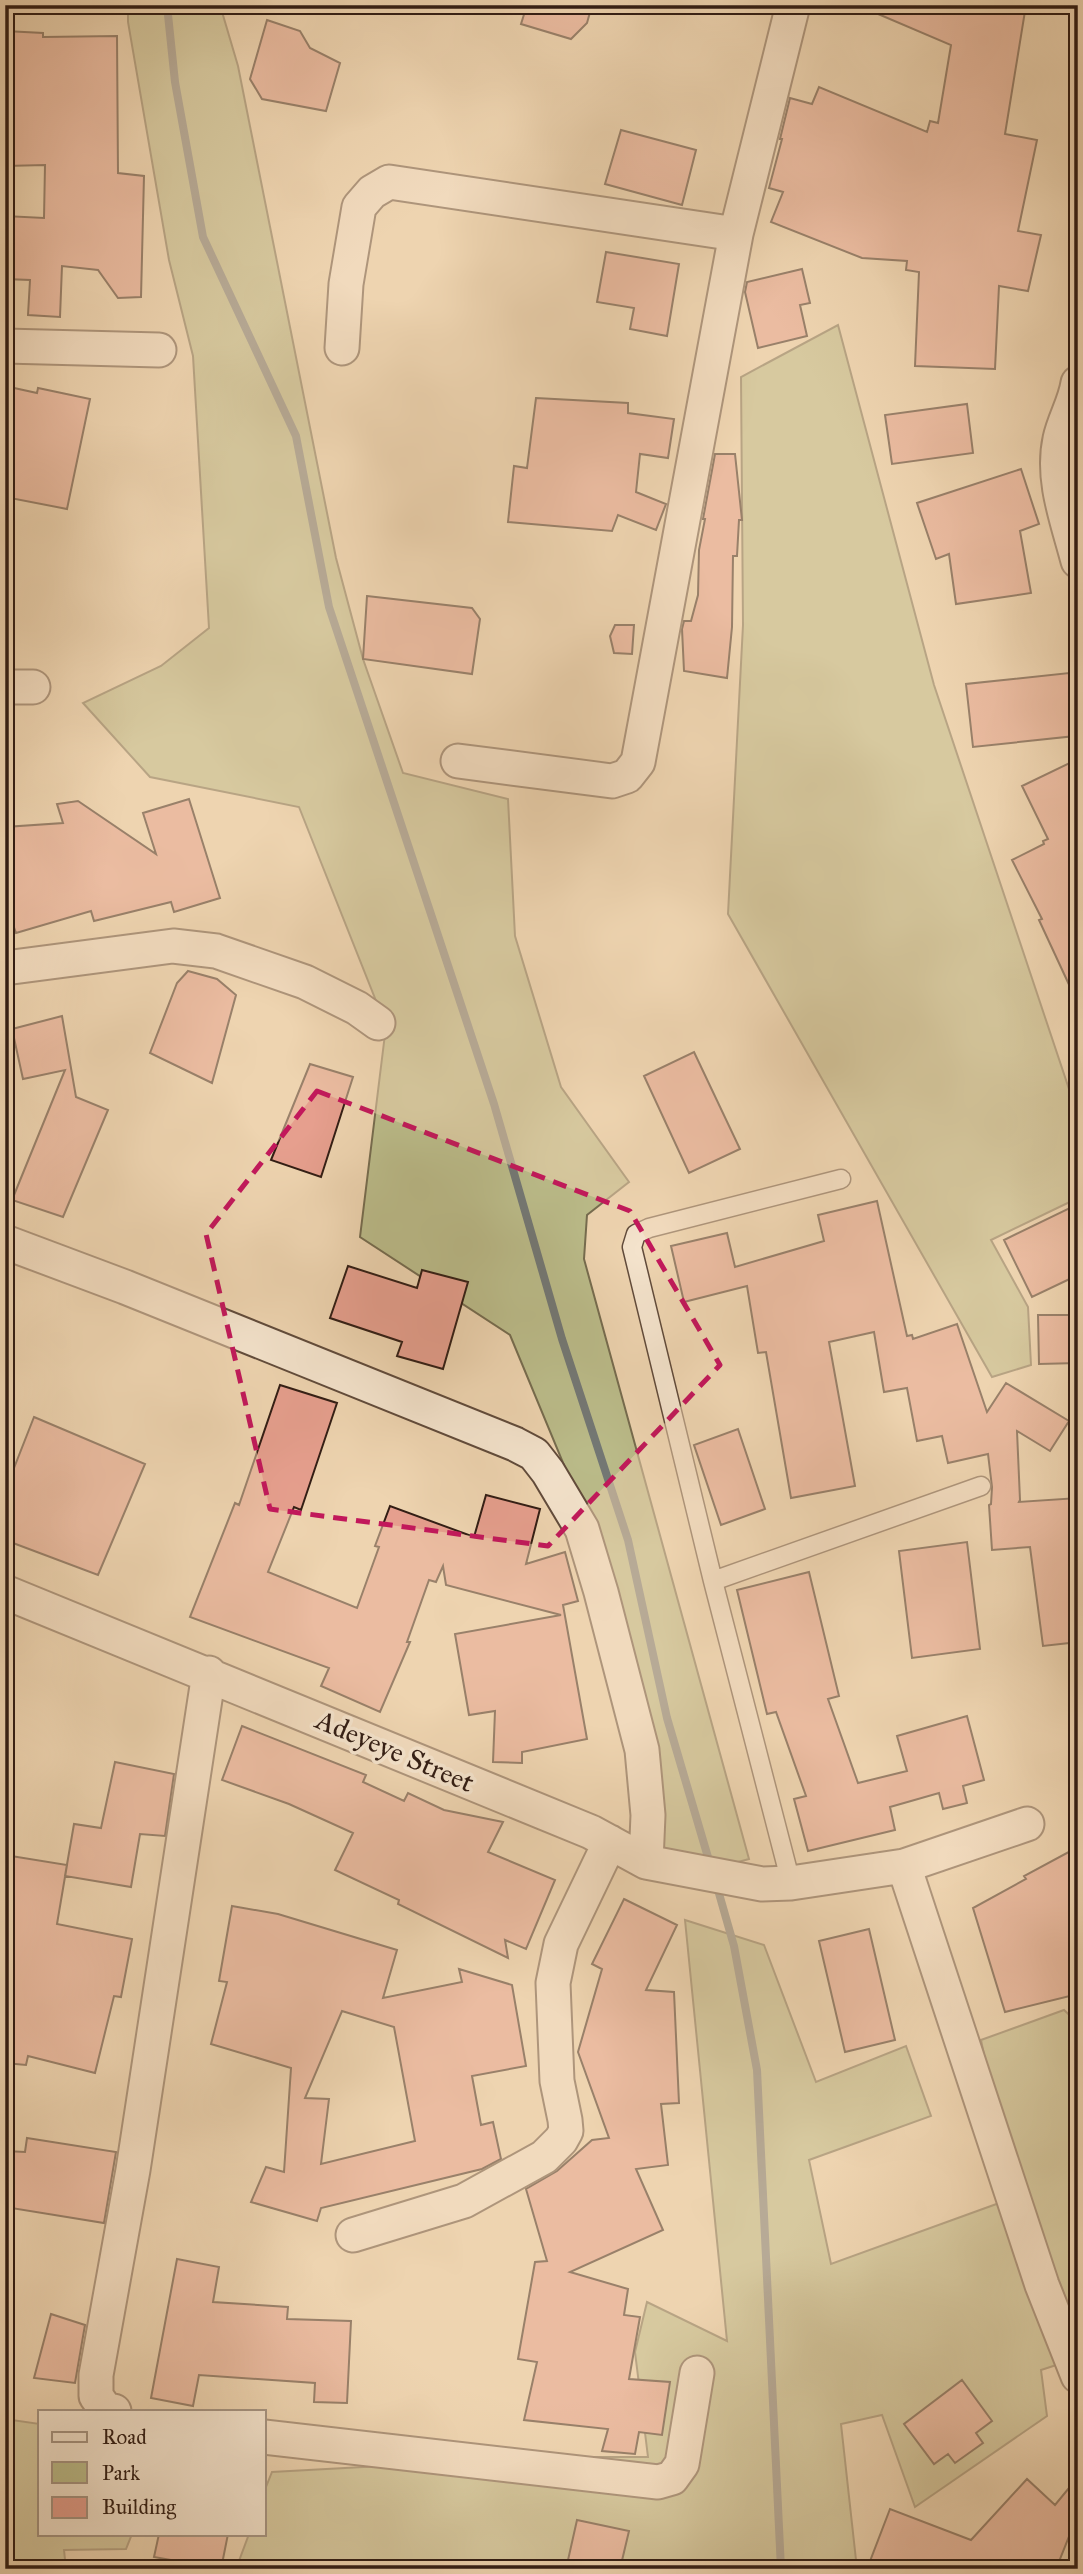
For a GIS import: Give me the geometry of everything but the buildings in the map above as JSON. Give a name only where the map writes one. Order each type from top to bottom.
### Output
[{"type":"street","points":[[458,761],[612,781],[627,776],[638,762],[736,234],[793,5]]},
{"type":"street","points":[[342,348],[346,284],[359,207],[372,192],[389,182],[736,234]]},
{"type":"street","points":[[5,346],[159,350]]},
{"type":"street","points":[[1078,383],[1060,440],[1056,467],[1078,561]]},
{"type":"street","points":[[5,968],[173,946],[216,951],[304,982],[358,1008],[378,1023]]},
{"type":"street","points":[[5,1242],[137,1292],[534,1454],[582,1529],[601,1592],[642,1750],[649,1863]]},
{"type":"street","name":"Adeyeye Street","points":[[5,1592],[209,1673],[591,1832],[649,1863],[776,1883],[904,1866],[1027,1824]]},
{"type":"street","points":[[106,2410],[96,2396],[96,2375],[133,2170],[209,1673]]},
{"type":"street","points":[[353,2235],[464,2201],[544,2157],[561,2140],[566,2131],[557,2081],[553,1983],[561,1944],[610,1842]]},
{"type":"street","points":[[904,1866],[1042,2285],[1078,2376]]},
{"type":"street","points":[[266,2437],[657,2482],[672,2478],[682,2464],[697,2373]]},
{"type":"lane","points":[[776,1883],[713,1581],[632,1247],[636,1234],[649,1228],[841,1179]]},
{"type":"lane","points":[[713,1581],[981,1486]]},
{"type":"highlighted area","points":[[317,1091],[630,1211],[720,1365],[548,1546],[270,1509],[206,1234]]},
{"type":"green space","points":[[128,5],[220,5],[238,66],[336,558],[363,659],[403,773],[508,799],[515,936],[561,1087],[629,1182],[587,1215],[584,1259],[749,1859],[720,1867],[660,1847],[593,1535],[510,1335],[360,1237],[386,1026],[299,807],[150,777],[83,703],[161,666],[209,628],[193,356],[169,260],[128,22]]},
{"type":"green space","points":[[838,325],[934,685],[1078,1116],[1078,1198],[991,1240],[1028,1307],[1031,1365],[992,1377],[728,914],[743,625],[741,377]]},
{"type":"green space","points":[[685,1920],[764,1945],[816,2082],[906,2046],[931,2116],[809,2160],[831,2264],[1013,2198],[981,2040],[1064,2010],[1078,2023],[1078,2358],[1041,2370],[1047,2416],[915,2507],[882,2415],[841,2424],[857,2569],[236,2569],[248,2536],[266,2536],[266,2487],[272,2472],[549,2457],[648,2457],[635,2352],[647,2302],[727,2341]]},
{"type":"green space","points":[[5,2419],[38,2424],[38,2536],[131,2536],[126,2549],[64,2550],[66,2569],[5,2569]]},
{"type":"waterway","points":[[167,5],[175,82],[203,237],[296,436],[329,607],[494,1104],[562,1339],[628,1540],[667,1718],[710,1864]]},
{"type":"waterway","points":[[716,1883],[734,1946],[757,2070],[781,2569]]}]
